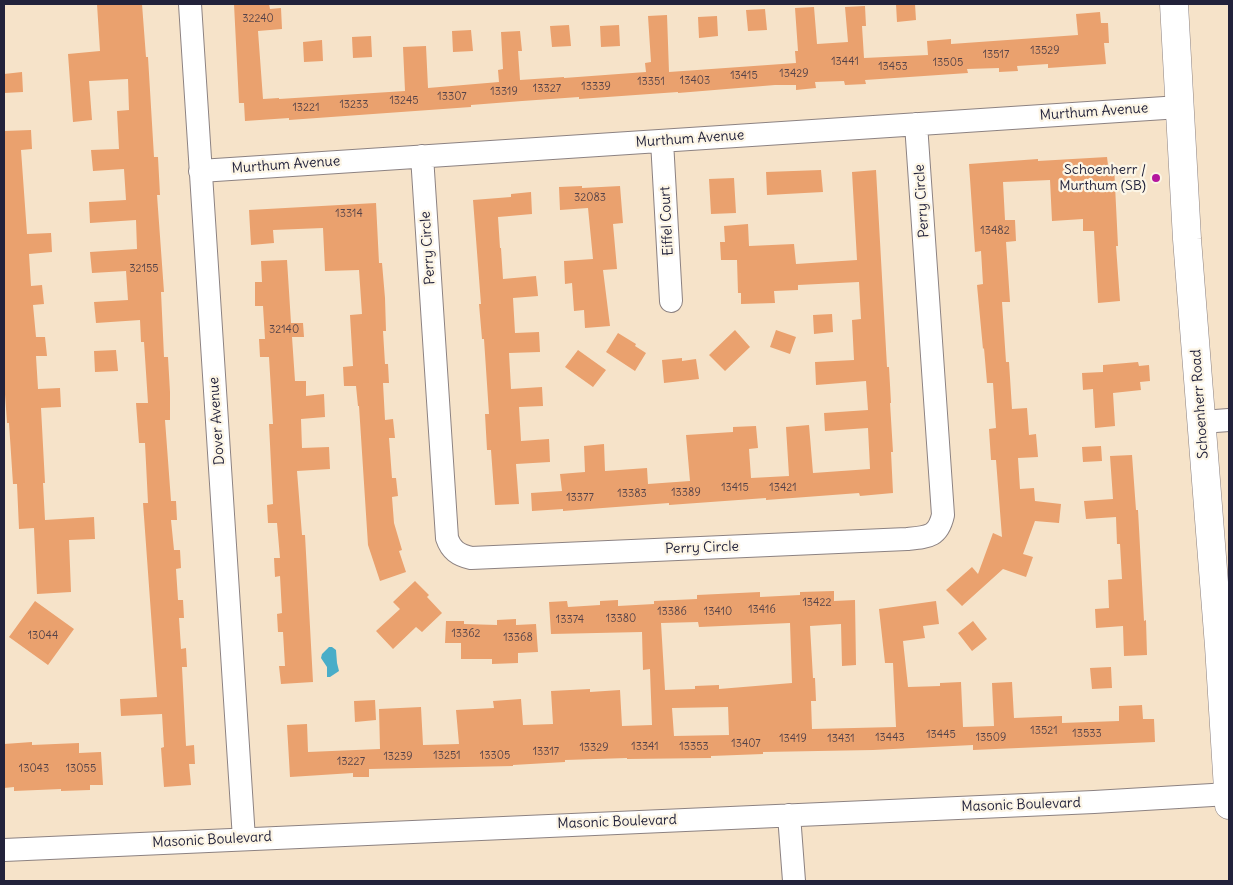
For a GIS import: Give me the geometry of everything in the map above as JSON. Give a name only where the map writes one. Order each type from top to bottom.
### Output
[{"type":"main road","name":"Schoenherr Road","points":[[1174,4],[1187,238],[1229,805]]},
{"type":"street","name":"Dover Avenue","points":[[190,4],[244,839]]},
{"type":"street","name":"Murthum Avenue","points":[[200,171],[1180,107]]},
{"type":"street","name":"Perry Circle","points":[[422,156],[447,538],[454,550],[461,556],[471,558],[924,538],[934,534],[941,526],[943,515],[916,124]]},
{"type":"street","name":"Eiffel Court","points":[[662,141],[671,301]]},
{"type":"street","points":[[1202,422],[1229,420]]},
{"type":"street","name":"Masonic Boulevard","points":[[4,850],[1094,802],[1229,794]]},
{"type":"street","points":[[789,815],[794,881]]},
{"type":"water","points":[[329,647],[336,650],[339,671],[327,677],[327,667],[321,658],[322,654]]},
{"type":"building","points":[[97,4],[142,4],[146,57],[148,57],[154,157],[158,157],[160,195],[157,195],[164,292],[161,292],[164,357],[168,357],[170,392],[170,420],[165,420],[171,501],[176,501],[177,520],[171,520],[174,550],[180,550],[181,568],[176,569],[178,600],[183,600],[184,618],[179,618],[181,649],[186,648],[187,667],[182,667],[186,746],[194,745],[195,764],[189,764],[191,785],[164,787],[161,748],[164,747],[162,714],[121,716],[120,699],[157,697],[143,503],[148,503],[145,443],[139,443],[136,403],[148,403],[144,342],[141,342],[140,320],[96,323],[94,302],[128,300],[126,271],[92,273],[90,252],[137,249],[136,220],[90,223],[89,202],[126,200],[124,169],[93,171],[91,150],[119,149],[117,111],[129,110],[128,79],[89,81],[92,120],[73,122],[68,54],[100,51]]},
{"type":"building","points":[[234,4],[269,4],[270,9],[281,8],[282,29],[258,31],[263,99],[405,91],[403,47],[426,46],[428,88],[499,82],[498,70],[503,69],[501,32],[520,31],[522,51],[518,51],[520,80],[646,72],[645,63],[651,62],[648,16],[667,15],[669,72],[796,63],[795,51],[798,51],[795,8],[814,7],[817,44],[848,42],[845,7],[865,6],[866,26],[862,26],[864,58],[928,55],[927,41],[951,39],[951,44],[1078,35],[1076,14],[1100,12],[1101,23],[1108,23],[1109,43],[1104,43],[1106,64],[1048,68],[1048,64],[1017,66],[1018,71],[999,72],[999,68],[967,69],[968,73],[865,80],[866,84],[845,85],[844,81],[815,82],[816,88],[796,90],[796,85],[775,85],[678,93],[522,101],[471,105],[471,107],[289,120],[289,118],[245,121],[244,103],[239,103]]},
{"type":"building","points":[[896,4],[915,4],[916,20],[897,22]]},
{"type":"building","points":[[765,9],[767,30],[748,31],[746,10]]},
{"type":"building","points":[[717,16],[718,36],[699,38],[698,17]]},
{"type":"building","points":[[569,25],[571,46],[552,47],[550,26]]},
{"type":"building","points":[[619,25],[620,46],[601,47],[600,26]]},
{"type":"building","points":[[471,30],[473,51],[453,52],[452,31]]},
{"type":"building","points":[[371,36],[372,57],[353,58],[352,37]]},
{"type":"building","points":[[322,40],[323,61],[304,62],[303,42]]},
{"type":"building","points":[[22,72],[23,92],[4,93],[4,74]]},
{"type":"building","points":[[31,130],[32,149],[21,150],[27,234],[51,233],[52,252],[29,254],[31,286],[42,285],[44,304],[33,305],[36,337],[45,337],[47,356],[36,356],[38,389],[60,388],[61,407],[41,408],[45,520],[94,517],[95,539],[69,540],[71,592],[37,594],[34,528],[19,529],[17,484],[13,484],[4,380],[4,131]]},
{"type":"building","points":[[1107,157],[1108,165],[1114,165],[1118,246],[1116,246],[1120,301],[1098,303],[1094,231],[1083,231],[1083,219],[1052,221],[1050,180],[1003,182],[1005,220],[1015,220],[1016,241],[1006,242],[1010,302],[1002,302],[1006,362],[1009,362],[1012,409],[1027,408],[1029,435],[1036,434],[1038,457],[1018,458],[1020,489],[1034,488],[1035,501],[1061,504],[1059,523],[1035,521],[1023,554],[1033,557],[1026,577],[1003,569],[962,606],[946,590],[972,567],[978,574],[993,533],[1002,537],[996,460],[991,460],[989,429],[996,428],[993,383],[987,383],[983,349],[977,285],[983,284],[981,251],[975,252],[969,164]]},
{"type":"building","points":[[821,170],[823,192],[767,195],[766,172]]},
{"type":"building","points":[[876,170],[887,367],[889,367],[891,403],[893,493],[860,496],[859,493],[766,500],[766,498],[563,511],[563,509],[532,511],[531,493],[562,491],[560,474],[585,472],[584,446],[604,444],[605,471],[647,468],[648,484],[690,481],[686,435],[733,432],[733,427],[756,426],[758,448],[749,449],[751,478],[789,476],[786,427],[809,425],[813,473],[870,469],[868,428],[825,431],[824,413],[868,410],[866,381],[816,385],[815,362],[854,360],[852,320],[861,319],[859,282],[798,285],[798,290],[774,291],[775,303],[741,304],[741,293],[738,293],[737,260],[721,260],[720,242],[725,242],[724,226],[748,224],[749,246],[794,244],[796,264],[857,260],[852,172]]},
{"type":"building","points":[[734,178],[736,213],[711,214],[709,179]]},
{"type":"building","points":[[582,186],[582,188],[620,186],[623,223],[613,224],[617,269],[603,270],[610,326],[585,328],[584,310],[574,311],[572,283],[565,284],[564,261],[593,259],[588,208],[560,210],[559,187]]},
{"type":"building","points":[[531,192],[532,214],[498,217],[500,248],[503,279],[536,276],[538,296],[513,298],[515,333],[539,332],[540,352],[509,353],[511,389],[542,387],[543,406],[519,407],[521,441],[549,439],[550,462],[516,464],[519,504],[495,505],[491,450],[487,450],[485,414],[489,414],[484,339],[482,339],[479,304],[481,304],[473,200],[511,197],[511,194]]},
{"type":"building","points":[[376,203],[379,263],[382,263],[385,298],[386,331],[383,331],[385,364],[388,364],[389,383],[383,383],[385,420],[393,419],[395,438],[389,438],[392,478],[396,478],[398,496],[392,497],[394,523],[402,550],[399,551],[406,572],[380,581],[368,545],[356,386],[344,386],[343,367],[353,366],[350,315],[362,314],[359,270],[325,271],[323,228],[273,230],[274,243],[251,245],[249,210]]},
{"type":"building","points":[[287,260],[291,323],[303,323],[304,337],[292,337],[295,381],[306,381],[306,396],[324,394],[325,417],[301,419],[302,448],[329,447],[330,469],[297,471],[302,535],[305,535],[313,682],[281,684],[279,666],[285,666],[283,632],[278,632],[277,614],[282,613],[280,576],[275,577],[274,558],[280,558],[277,523],[268,523],[267,505],[273,504],[269,424],[273,424],[269,357],[260,357],[259,339],[265,339],[263,306],[255,306],[255,282],[262,282],[261,261]]},
{"type":"building","points":[[832,314],[833,332],[814,334],[813,315]]},
{"type":"building","points":[[735,330],[750,347],[725,371],[709,355]]},
{"type":"building","points":[[776,330],[796,337],[790,354],[770,347]]},
{"type":"building","points":[[618,333],[636,344],[635,346],[646,353],[635,371],[606,352]]},
{"type":"building","points":[[116,350],[118,371],[95,372],[94,351]]},
{"type":"building","points":[[578,350],[606,370],[593,387],[565,367]]},
{"type":"building","points":[[682,358],[682,361],[696,359],[699,379],[664,383],[662,360]]},
{"type":"building","points":[[1138,362],[1139,366],[1149,365],[1150,381],[1140,382],[1141,390],[1113,393],[1115,426],[1095,428],[1093,389],[1083,390],[1082,373],[1103,372],[1103,365]]},
{"type":"building","points":[[1101,446],[1102,461],[1083,462],[1082,447]]},
{"type":"building","points":[[1132,455],[1136,510],[1138,510],[1147,655],[1124,656],[1123,626],[1096,628],[1095,609],[1109,608],[1108,580],[1122,579],[1120,544],[1117,544],[1116,517],[1086,519],[1084,501],[1113,499],[1110,456]]},
{"type":"building","points":[[415,581],[429,595],[427,597],[442,613],[422,632],[416,627],[393,649],[376,631],[400,609],[393,602]]},
{"type":"building","points":[[834,591],[834,601],[855,600],[856,665],[842,666],[841,624],[810,626],[816,701],[811,701],[812,729],[896,727],[893,663],[885,663],[879,609],[936,601],[939,624],[923,626],[925,638],[903,641],[908,687],[940,686],[940,683],[961,682],[963,727],[994,726],[992,683],[1012,682],[1014,718],[1062,716],[1062,723],[1119,721],[1119,706],[1142,705],[1143,719],[1154,719],[1155,742],[973,750],[973,745],[873,750],[763,752],[763,754],[711,756],[711,758],[565,760],[565,762],[513,766],[369,769],[369,777],[353,777],[353,773],[290,777],[287,725],[307,724],[308,752],[380,749],[379,709],[421,707],[423,745],[459,744],[456,710],[494,708],[493,701],[521,699],[523,725],[553,724],[551,691],[590,689],[590,692],[620,690],[622,726],[652,725],[650,669],[643,670],[642,632],[551,634],[549,602],[567,601],[568,607],[600,605],[600,601],[618,600],[618,606],[654,604],[654,601],[697,599],[697,595],[760,592],[760,597],[800,595],[800,592]],"holes":[[[698,622],[699,627],[790,623],[792,683],[719,689],[719,685],[695,686],[695,689],[665,690],[661,623]],[[728,707],[729,735],[674,736],[672,708]]]},
{"type":"building","points":[[35,601],[74,629],[48,665],[9,637]]},
{"type":"building","points":[[516,619],[516,625],[536,624],[538,652],[518,653],[518,663],[492,664],[492,659],[461,659],[461,643],[445,643],[446,621],[464,621],[464,624],[497,625],[497,620]]},
{"type":"building","points":[[973,621],[987,639],[972,651],[958,633]]},
{"type":"building","points":[[1111,667],[1112,688],[1092,689],[1090,668]]},
{"type":"building","points":[[375,700],[376,720],[355,722],[354,701]]},
{"type":"building","points":[[32,742],[32,745],[79,743],[79,753],[101,752],[103,785],[90,785],[90,790],[61,791],[61,789],[14,791],[14,787],[4,788],[4,744]]},
{"type":"place","name":"Schoenherr / Murthum (SB)","points":[[1156,178]]}]
